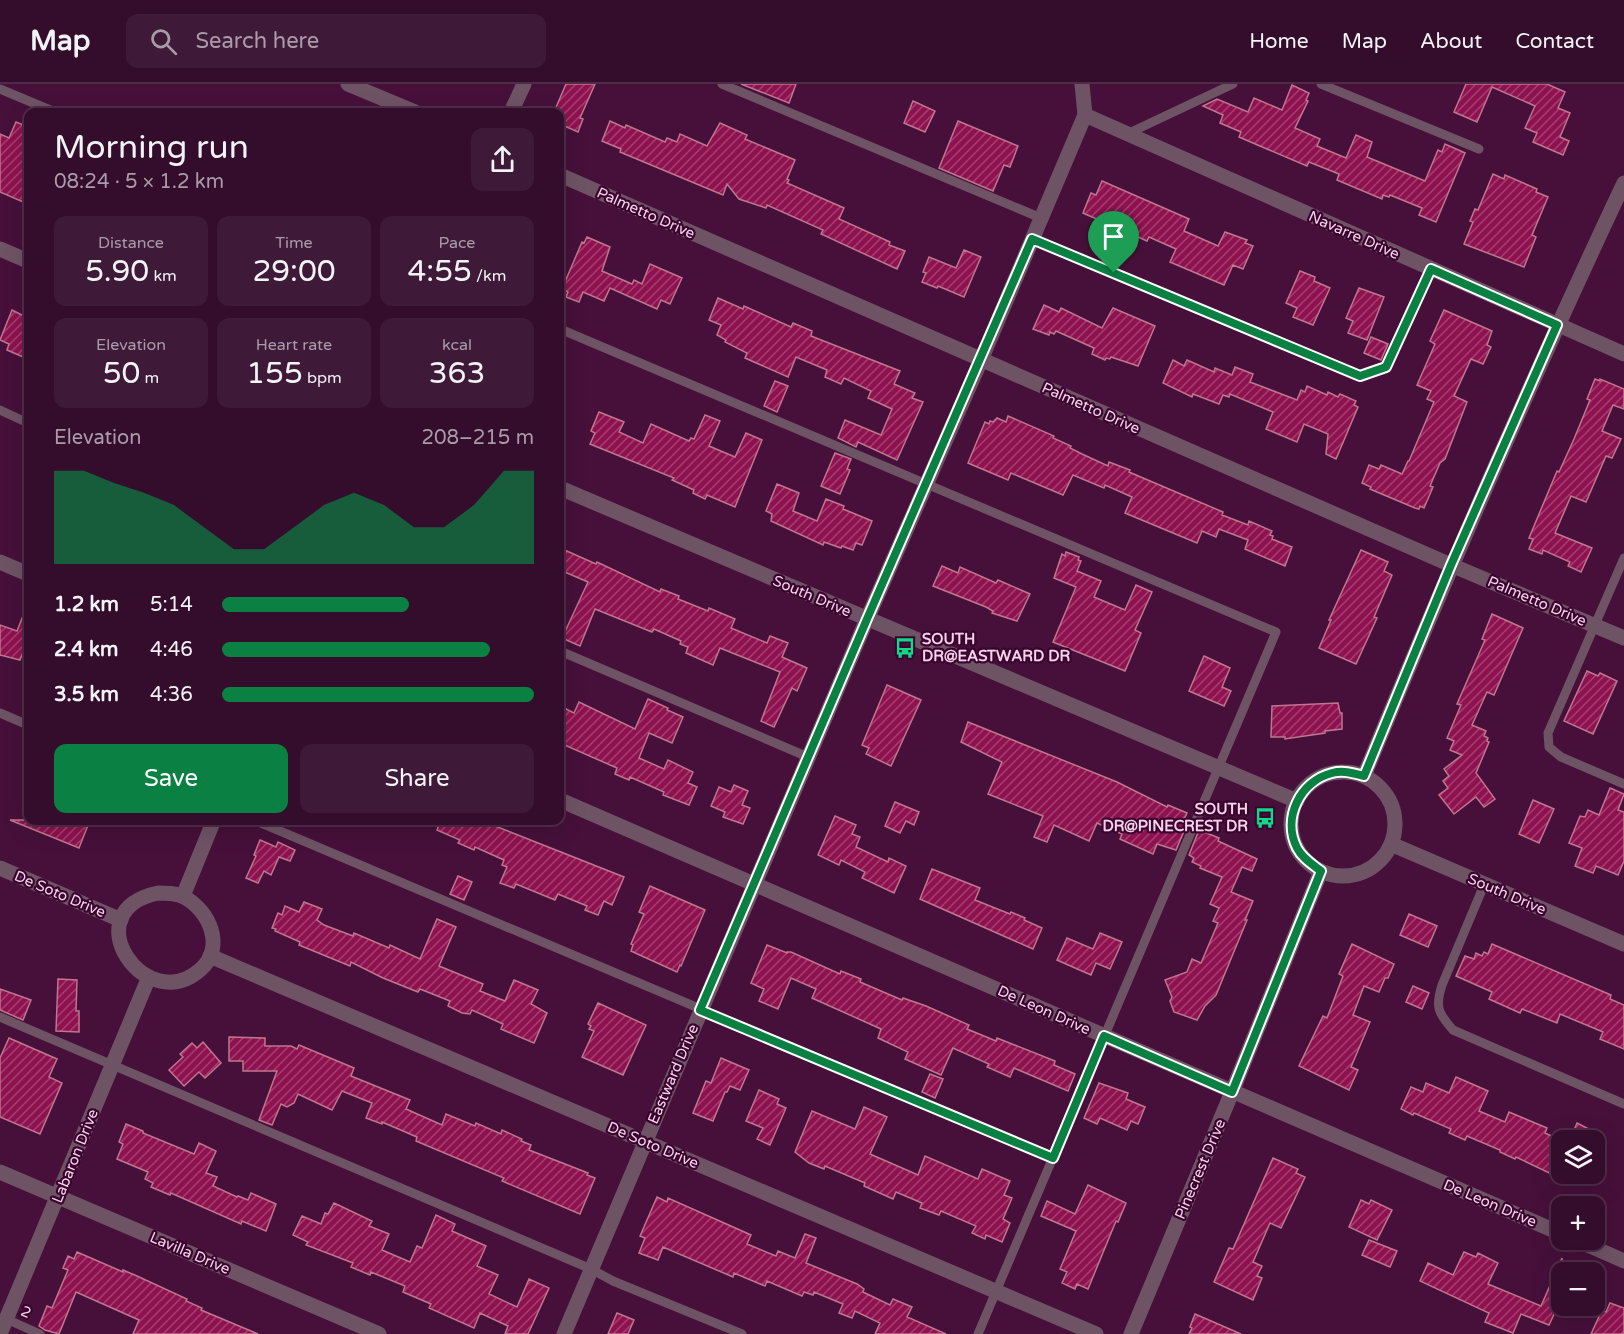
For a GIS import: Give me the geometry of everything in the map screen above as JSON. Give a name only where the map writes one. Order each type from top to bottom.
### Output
[{"type":"street","points":[[348,84],[405,108]]},
{"type":"street","points":[[513,108],[524,84]]},
{"type":"street","name":"Eastward Drive","points":[[564,1334],[808,757],[1085,115],[1082,84]]},
{"type":"street","name":"Navarre Drive","points":[[1085,115],[1624,354]]},
{"type":"street","name":"Palmetto Drive","points":[[564,177],[1451,565],[1624,638]]},
{"type":"street","points":[[1364,776],[1451,565],[1557,325],[1624,183]]},
{"type":"street","points":[[0,249],[24,259]]},
{"type":"street","name":"South Drive","points":[[564,490],[1297,801]]},
{"type":"street","points":[[0,562],[24,572]]},
{"type":"street","points":[[1349,772],[1364,776],[1378,784],[1388,797],[1394,812],[1395,828],[1391,844],[1382,858],[1369,869],[1354,875],[1337,875],[1321,871],[1297,848],[1292,833],[1292,816],[1297,801],[1306,788],[1318,778],[1326,775],[1349,772]]},
{"type":"street","name":"De Leon Drive","points":[[564,802],[1551,1229]]},
{"type":"street","points":[[183,896],[212,825]]},
{"type":"street","name":"South Drive","points":[[1391,844],[1624,944]]},
{"type":"street","name":"De Soto Drive","points":[[0,868],[121,920]]},
{"type":"street","name":"Pinecrest Drive","points":[[1131,1334],[1321,871]]},
{"type":"street","points":[[158,892],[183,896],[195,904],[208,919],[213,936],[210,956],[196,974],[183,980],[160,981],[149,977],[130,964],[121,948],[118,936],[121,920],[128,908],[146,895],[158,892]]},
{"type":"street","name":"De Soto Drive","points":[[210,956],[1096,1334]]},
{"type":"street","name":"Labaron Drive","points":[[0,1334],[3,1318],[59,1197],[149,977]]},
{"type":"street","name":"Lavilla Drive","points":[[0,1172],[379,1334]]},
{"type":"street","points":[[1599,1250],[1624,1261]]},
{"type":"lane","points":[[722,84],[1041,218]]},
{"type":"lane","points":[[1126,134],[1233,84]]},
{"type":"lane","points":[[1321,84],[1479,149]]},
{"type":"lane","points":[[0,89],[45,108]]},
{"type":"lane","points":[[1032,239],[1360,376],[1386,367],[1431,269]]},
{"type":"lane","points":[[564,331],[1276,632],[978,1334]]},
{"type":"lane","points":[[0,410],[24,421]]},
{"type":"lane","points":[[1624,558],[1548,733],[1549,747],[1561,757],[1624,784]]},
{"type":"lane","points":[[564,653],[808,757]]},
{"type":"lane","points":[[0,713],[24,723]]},
{"type":"lane","points":[[266,825],[1053,1158]]},
{"type":"lane","points":[[1484,885],[1437,1001],[1441,1015],[1453,1030],[1624,1104]]},
{"type":"lane","points":[[0,1017],[591,1269],[613,1281],[742,1334]]},
{"type":"lane","name":"2","points":[[3,1318],[40,1334]]},
{"type":"building","points":[[566,84],[595,84],[580,118],[583,119],[578,132],[564,126],[564,108],[556,108]]},
{"type":"building","points":[[741,84],[796,84],[789,103]]},
{"type":"building","points":[[1466,84],[1547,84],[1565,92],[1558,108],[1570,113],[1560,137],[1569,141],[1563,155],[1533,142],[1537,133],[1525,128],[1535,106],[1492,87],[1477,122],[1454,112]]},
{"type":"building","points":[[1292,85],[1309,93],[1306,100],[1308,101],[1295,128],[1320,139],[1317,146],[1346,158],[1356,135],[1372,142],[1367,157],[1425,181],[1438,150],[1442,152],[1445,144],[1465,153],[1436,222],[1419,215],[1422,208],[1390,195],[1389,197],[1383,195],[1382,199],[1337,180],[1339,174],[1309,162],[1307,166],[1239,137],[1241,132],[1220,123],[1223,115],[1203,106],[1217,99],[1248,112],[1254,98],[1282,110]]},
{"type":"building","points":[[913,101],[935,111],[925,132],[904,123]]},
{"type":"building","points":[[610,121],[625,128],[626,125],[665,142],[667,138],[677,142],[680,134],[707,146],[720,123],[747,135],[745,139],[795,160],[787,183],[844,208],[839,219],[905,251],[897,269],[821,234],[823,230],[767,205],[766,208],[739,199],[727,184],[723,195],[620,152],[621,149],[602,141]]},
{"type":"building","points":[[958,121],[1018,146],[1010,167],[1004,165],[993,191],[939,168]]},
{"type":"building","points":[[16,122],[24,125],[24,202],[0,192],[0,134],[9,138]]},
{"type":"building","points":[[1493,174],[1504,179],[1505,175],[1537,189],[1536,192],[1548,197],[1532,235],[1536,237],[1524,267],[1464,244],[1473,222],[1470,221],[1475,209],[1478,210]]},
{"type":"building","points":[[1102,181],[1189,219],[1184,231],[1218,246],[1225,232],[1247,240],[1245,243],[1253,246],[1243,269],[1233,265],[1224,285],[1170,262],[1176,249],[1149,237],[1147,241],[1083,213],[1091,193],[1096,195]]},
{"type":"building","points":[[587,237],[610,247],[602,271],[632,284],[634,280],[642,284],[650,264],[682,278],[670,304],[661,300],[657,309],[610,288],[604,301],[583,292],[579,302],[566,297],[568,292],[564,290],[564,284],[582,242],[584,243]]},
{"type":"building","points":[[964,250],[981,257],[964,297],[922,282],[929,257],[956,268]]},
{"type":"building","points":[[1300,271],[1315,277],[1314,281],[1330,288],[1313,325],[1293,317],[1297,308],[1286,303]]},
{"type":"building","points":[[1359,288],[1384,297],[1367,340],[1348,333],[1353,321],[1346,318]]},
{"type":"building","points":[[718,298],[743,309],[744,306],[791,327],[793,323],[812,331],[811,336],[900,371],[894,384],[915,393],[912,398],[923,402],[897,460],[858,442],[856,447],[838,438],[845,420],[881,435],[892,409],[868,398],[871,391],[844,378],[841,384],[825,377],[827,370],[796,357],[788,377],[745,358],[747,353],[725,342],[726,340],[717,335],[721,325],[709,320]]},
{"type":"building","points":[[1044,305],[1059,312],[1061,308],[1102,328],[1113,308],[1155,326],[1138,366],[1111,357],[1105,360],[1092,354],[1094,348],[1056,331],[1054,334],[1050,332],[1049,335],[1033,329]]},
{"type":"building","points":[[12,310],[24,316],[24,357],[7,350],[9,344],[0,340]]},
{"type":"building","points":[[1444,310],[1492,331],[1487,345],[1491,347],[1483,364],[1471,359],[1454,396],[1467,402],[1445,459],[1440,463],[1430,486],[1433,487],[1424,508],[1420,506],[1419,509],[1370,489],[1371,487],[1362,483],[1369,465],[1379,469],[1381,465],[1402,474],[1409,461],[1434,402],[1427,399],[1431,391],[1417,385],[1435,344],[1430,341]]},
{"type":"building","points":[[1371,337],[1388,344],[1381,360],[1364,353]]},
{"type":"building","points":[[1173,360],[1184,366],[1187,360],[1214,372],[1215,368],[1232,375],[1235,367],[1253,374],[1250,382],[1297,400],[1301,390],[1305,392],[1307,386],[1327,395],[1328,392],[1338,397],[1340,394],[1356,401],[1354,405],[1358,407],[1336,459],[1326,454],[1328,434],[1304,424],[1297,442],[1266,429],[1273,412],[1230,394],[1229,397],[1223,395],[1219,404],[1193,394],[1192,397],[1163,383]]},
{"type":"building","points":[[1595,379],[1624,389],[1624,409],[1613,405],[1602,431],[1621,439],[1612,458],[1606,456],[1586,502],[1571,496],[1555,533],[1592,548],[1581,572],[1568,566],[1570,562],[1543,550],[1542,554],[1529,549],[1533,539],[1529,538],[1557,471],[1559,472],[1574,439],[1590,400],[1587,399]]},
{"type":"building","points":[[775,381],[788,386],[777,412],[764,406]]},
{"type":"building","points":[[599,412],[624,422],[619,432],[643,443],[651,424],[689,441],[691,438],[694,439],[705,415],[720,421],[709,446],[735,457],[746,433],[762,440],[735,507],[707,495],[705,499],[693,493],[694,490],[672,480],[674,478],[590,444],[595,433],[591,431]]},
{"type":"building","points":[[1008,416],[1054,436],[1053,438],[1071,446],[1070,448],[1108,466],[1109,462],[1130,470],[1129,472],[1223,512],[1222,515],[1248,525],[1249,521],[1272,531],[1270,535],[1273,536],[1272,539],[1292,547],[1285,566],[1245,549],[1248,540],[1219,529],[1216,537],[1202,531],[1197,543],[1125,513],[1132,497],[1105,485],[1104,488],[1073,475],[1063,495],[1011,473],[1008,480],[968,463],[985,422],[989,424],[997,418],[1006,422]]},
{"type":"building","points":[[835,453],[851,459],[847,469],[850,470],[840,494],[821,486]]},
{"type":"building","points":[[777,484],[799,493],[793,511],[817,521],[826,499],[872,521],[862,545],[856,543],[853,550],[824,542],[823,545],[771,521],[772,514],[766,511]]},
{"type":"building","points":[[564,550],[596,564],[597,562],[660,592],[661,589],[679,596],[678,599],[735,619],[731,628],[767,643],[770,636],[788,643],[782,657],[807,668],[797,691],[792,688],[774,727],[761,721],[780,672],[720,648],[713,665],[686,653],[688,647],[680,644],[681,641],[654,629],[652,632],[595,609],[580,646],[564,639],[564,634],[588,582],[564,572]]},
{"type":"building","points":[[1361,550],[1388,562],[1384,571],[1392,575],[1374,617],[1377,618],[1356,664],[1319,648],[1331,620],[1329,620]]},
{"type":"building","points":[[1066,552],[1079,557],[1078,560],[1081,561],[1077,571],[1101,581],[1094,597],[1125,610],[1136,585],[1152,592],[1135,630],[1141,633],[1125,671],[1053,642],[1076,587],[1054,578],[1062,554],[1065,556]]},
{"type":"building","points":[[942,566],[958,573],[960,567],[996,583],[998,580],[1030,594],[1017,621],[992,613],[993,611],[986,607],[933,586]]},
{"type":"building","points":[[24,613],[24,650],[20,660],[0,655],[0,625],[17,631]]},
{"type":"building","points":[[1492,614],[1523,628],[1494,695],[1487,692],[1472,725],[1486,731],[1484,736],[1489,742],[1476,773],[1495,799],[1484,807],[1476,797],[1454,814],[1439,795],[1448,788],[1443,781],[1449,776],[1444,769],[1462,755],[1450,750],[1454,741],[1447,738],[1461,705],[1457,704],[1485,640],[1482,639]]},
{"type":"building","points":[[1204,656],[1230,668],[1222,687],[1231,691],[1224,706],[1189,691]]},
{"type":"building","points":[[1587,671],[1598,676],[1600,673],[1617,681],[1593,734],[1564,721]]},
{"type":"building","points":[[887,685],[921,700],[891,766],[866,754],[869,748],[862,745]]},
{"type":"building","points":[[648,699],[683,717],[672,743],[649,733],[639,758],[664,769],[668,760],[693,772],[688,783],[697,787],[689,805],[663,795],[664,792],[630,777],[629,780],[615,774],[617,768],[564,745],[564,708],[574,713],[579,702],[635,729]]},
{"type":"building","points":[[1338,703],[1340,713],[1342,713],[1342,729],[1285,739],[1285,737],[1271,737],[1272,706]]},
{"type":"building","points":[[968,722],[1117,782],[1167,807],[1168,805],[1187,813],[1183,822],[1187,824],[1176,850],[1157,844],[1153,854],[1120,839],[1122,834],[1097,823],[1089,841],[1054,825],[1047,842],[1034,837],[1043,816],[988,794],[1002,762],[961,742]]},
{"type":"building","points":[[734,785],[748,791],[742,805],[750,808],[743,824],[723,817],[725,812],[711,806],[719,787],[731,792]]},
{"type":"building","points":[[1610,788],[1624,794],[1618,810],[1624,812],[1624,861],[1618,875],[1596,866],[1593,873],[1575,866],[1582,848],[1569,843],[1580,816],[1585,817],[1588,810],[1599,815]]},
{"type":"building","points":[[1533,800],[1554,809],[1539,843],[1519,834]]},
{"type":"building","points":[[895,802],[919,812],[914,825],[906,821],[900,833],[885,826]]},
{"type":"building","points":[[835,816],[856,825],[852,834],[860,837],[856,847],[888,862],[889,858],[906,866],[894,893],[862,878],[865,872],[841,860],[839,865],[818,855]]},
{"type":"building","points":[[10,820],[24,820],[24,825],[88,825],[79,848]]},
{"type":"building","points":[[439,825],[495,825],[624,877],[612,905],[604,901],[598,915],[585,910],[587,906],[558,894],[555,900],[516,884],[514,888],[500,883],[507,867],[502,865],[504,860],[475,847],[474,850],[458,843],[460,840],[437,830]]},
{"type":"building","points":[[1199,830],[1257,859],[1252,871],[1242,867],[1231,892],[1253,901],[1216,995],[1205,1006],[1197,1020],[1174,1012],[1170,1001],[1172,997],[1165,980],[1187,972],[1192,959],[1201,963],[1218,923],[1213,921],[1219,908],[1210,904],[1222,877],[1200,868],[1201,866],[1192,862],[1194,858],[1189,855]]},
{"type":"building","points":[[260,840],[276,847],[278,842],[295,850],[290,861],[279,857],[271,875],[264,871],[258,883],[246,878]]},
{"type":"building","points":[[932,869],[980,888],[975,900],[1010,914],[1011,912],[1042,928],[1033,949],[920,899]]},
{"type":"building","points":[[458,876],[472,882],[464,900],[450,894]]},
{"type":"building","points":[[650,886],[705,910],[677,972],[631,951],[633,945],[631,944],[644,914],[639,912]]},
{"type":"building","points":[[304,902],[322,909],[317,920],[324,925],[353,936],[354,933],[389,948],[390,945],[420,959],[437,919],[456,927],[439,966],[483,984],[480,991],[505,1001],[514,980],[538,990],[531,1004],[547,1013],[534,1043],[501,1029],[503,1024],[472,1010],[470,1014],[462,1013],[448,1006],[450,1001],[420,989],[418,992],[351,962],[350,966],[299,945],[300,942],[272,928],[278,913],[282,915],[285,906],[299,912]]},
{"type":"building","points":[[1409,914],[1437,926],[1428,947],[1400,935]]},
{"type":"building","points":[[1100,933],[1122,942],[1110,969],[1096,963],[1091,975],[1057,960],[1067,938],[1093,949]]},
{"type":"building","points":[[1352,944],[1394,964],[1379,992],[1364,986],[1353,1015],[1370,1022],[1351,1067],[1358,1070],[1349,1090],[1299,1066],[1323,1016],[1327,1018],[1343,976],[1339,974]]},
{"type":"building","points":[[1492,944],[1611,995],[1610,999],[1624,1005],[1624,1049],[1600,1039],[1603,1032],[1560,1014],[1557,1023],[1522,1009],[1520,1013],[1489,999],[1492,992],[1456,976],[1465,956],[1474,959],[1476,953],[1482,956],[1484,952],[1488,954]]},
{"type":"building","points":[[767,945],[787,953],[791,952],[840,974],[841,971],[861,979],[860,982],[902,1000],[903,998],[926,1006],[969,1025],[967,1029],[1055,1061],[1054,1065],[1075,1074],[1068,1091],[1014,1068],[1010,1077],[987,1067],[989,1064],[953,1048],[941,1075],[905,1059],[908,1052],[878,1038],[881,1029],[812,998],[816,989],[791,978],[778,1009],[759,1001],[764,989],[751,983]]},
{"type":"building","points":[[58,979],[77,980],[76,1011],[79,1011],[79,1032],[56,1031]]},
{"type":"building","points":[[1413,986],[1429,993],[1422,1009],[1406,1002]]},
{"type":"building","points":[[0,989],[31,1000],[23,1020],[0,1010]]},
{"type":"building","points":[[598,1003],[646,1025],[623,1075],[582,1057],[594,1031],[589,1029],[591,1026],[588,1024]]},
{"type":"building","points":[[229,1037],[265,1038],[265,1046],[291,1046],[297,1049],[299,1045],[354,1068],[351,1076],[410,1100],[406,1109],[442,1125],[446,1114],[475,1126],[476,1123],[501,1134],[502,1130],[522,1139],[521,1141],[531,1145],[529,1150],[588,1173],[587,1175],[595,1178],[580,1214],[502,1181],[504,1178],[416,1141],[417,1137],[382,1122],[382,1124],[366,1118],[372,1103],[342,1091],[332,1110],[298,1094],[294,1103],[287,1107],[281,1104],[272,1125],[259,1120],[277,1071],[243,1071],[243,1061],[229,1061]]},
{"type":"building","points":[[9,1038],[57,1059],[49,1077],[62,1083],[40,1134],[0,1117],[0,1058]]},
{"type":"building","points":[[203,1042],[221,1063],[205,1078],[199,1072],[184,1086],[169,1070],[183,1057],[180,1054],[192,1043],[197,1048]]},
{"type":"building","points":[[721,1058],[749,1070],[740,1090],[730,1086],[725,1092],[713,1121],[693,1113],[706,1081],[711,1083]]},
{"type":"building","points":[[930,1074],[943,1079],[935,1098],[922,1092]]},
{"type":"building","points":[[1456,1077],[1488,1091],[1479,1111],[1505,1122],[1509,1112],[1547,1128],[1545,1133],[1551,1136],[1551,1174],[1467,1136],[1465,1140],[1449,1133],[1451,1129],[1401,1109],[1411,1087],[1423,1092],[1426,1083],[1449,1093]]},
{"type":"building","points":[[1099,1083],[1128,1093],[1126,1099],[1145,1107],[1138,1124],[1131,1121],[1127,1130],[1100,1118],[1097,1124],[1084,1118]]},
{"type":"building","points":[[759,1090],[779,1099],[777,1104],[786,1108],[770,1145],[757,1139],[763,1128],[746,1121]]},
{"type":"building","points":[[864,1107],[887,1117],[870,1154],[918,1175],[925,1156],[978,1179],[982,1169],[1010,1181],[1004,1195],[1012,1198],[1003,1219],[1010,1223],[1002,1242],[986,1235],[985,1239],[972,1233],[976,1226],[941,1211],[939,1215],[920,1208],[922,1203],[896,1192],[893,1199],[864,1186],[865,1183],[825,1166],[824,1169],[809,1163],[795,1152],[812,1111],[855,1129]]},
{"type":"building","points":[[1577,1123],[1591,1130],[1574,1130]]},
{"type":"building","points":[[126,1124],[194,1154],[199,1143],[216,1151],[206,1173],[217,1177],[213,1186],[237,1197],[248,1200],[251,1193],[276,1204],[266,1231],[242,1221],[241,1224],[171,1193],[170,1195],[151,1187],[153,1183],[145,1179],[148,1172],[117,1159],[123,1144],[119,1142]]},
{"type":"building","points":[[1273,1158],[1298,1169],[1296,1173],[1305,1177],[1281,1228],[1270,1223],[1253,1262],[1262,1266],[1257,1276],[1262,1278],[1253,1300],[1214,1282],[1229,1248],[1233,1249]]},
{"type":"building","points":[[1088,1185],[1126,1203],[1118,1222],[1116,1221],[1088,1289],[1077,1284],[1075,1289],[1062,1283],[1067,1272],[1060,1269],[1076,1231],[1041,1216],[1047,1201],[1075,1214]]},
{"type":"building","points":[[657,1197],[667,1202],[668,1198],[751,1235],[747,1244],[776,1256],[778,1251],[795,1258],[805,1234],[816,1238],[806,1263],[857,1284],[864,1289],[863,1292],[890,1305],[893,1299],[912,1307],[907,1317],[946,1334],[875,1334],[880,1323],[855,1311],[852,1318],[839,1313],[843,1304],[814,1292],[813,1295],[804,1292],[802,1296],[767,1281],[765,1286],[734,1273],[733,1277],[663,1247],[658,1260],[639,1253],[645,1238],[640,1236]]},
{"type":"building","points":[[1361,1200],[1369,1204],[1371,1200],[1392,1210],[1377,1240],[1349,1227]]},
{"type":"building","points":[[334,1203],[372,1221],[369,1226],[389,1234],[382,1250],[410,1262],[417,1246],[422,1248],[436,1215],[455,1224],[452,1231],[486,1246],[477,1266],[498,1275],[489,1294],[517,1307],[529,1279],[549,1288],[528,1334],[505,1334],[508,1326],[480,1313],[474,1328],[429,1308],[431,1304],[403,1292],[405,1286],[371,1272],[370,1275],[351,1267],[353,1263],[306,1245],[308,1242],[293,1235],[302,1216],[321,1224],[325,1213],[328,1214]]},
{"type":"building","points":[[1369,1240],[1397,1251],[1390,1267],[1362,1255]]},
{"type":"building","points":[[77,1252],[137,1276],[187,1299],[186,1301],[202,1308],[201,1310],[258,1334],[133,1334],[139,1320],[76,1292],[59,1334],[45,1330],[39,1326],[47,1306],[52,1308],[68,1270],[63,1268],[68,1256],[74,1259]]},
{"type":"building","points":[[1464,1252],[1476,1257],[1478,1253],[1498,1263],[1488,1284],[1541,1306],[1551,1283],[1551,1316],[1553,1316],[1549,1325],[1521,1314],[1513,1333],[1485,1322],[1489,1313],[1420,1281],[1428,1263],[1453,1275]]},
{"type":"building","points":[[1610,1303],[1624,1308],[1624,1334],[1591,1334],[1599,1316],[1605,1316]]},
{"type":"building","points":[[617,1313],[634,1320],[628,1334],[608,1334]]},
{"type":"building","points":[[1195,1314],[1241,1334],[1189,1334]]},
{"type":"place","name":"SOUTH DR@EASTWARD DR","points":[[905,648]]},
{"type":"place","name":"SOUTH DR@PINECREST DR","points":[[1265,818]]},
{"type":"route","points":[[1032,239],[1114,273],[1360,376],[1386,367],[1431,269],[1557,325],[1451,565],[1364,776],[1349,772],[1333,773],[1318,778],[1306,788],[1297,801],[1292,816],[1292,833],[1297,848],[1321,871],[1232,1092],[1104,1036],[1053,1158],[700,1010],[1032,239]]}]
